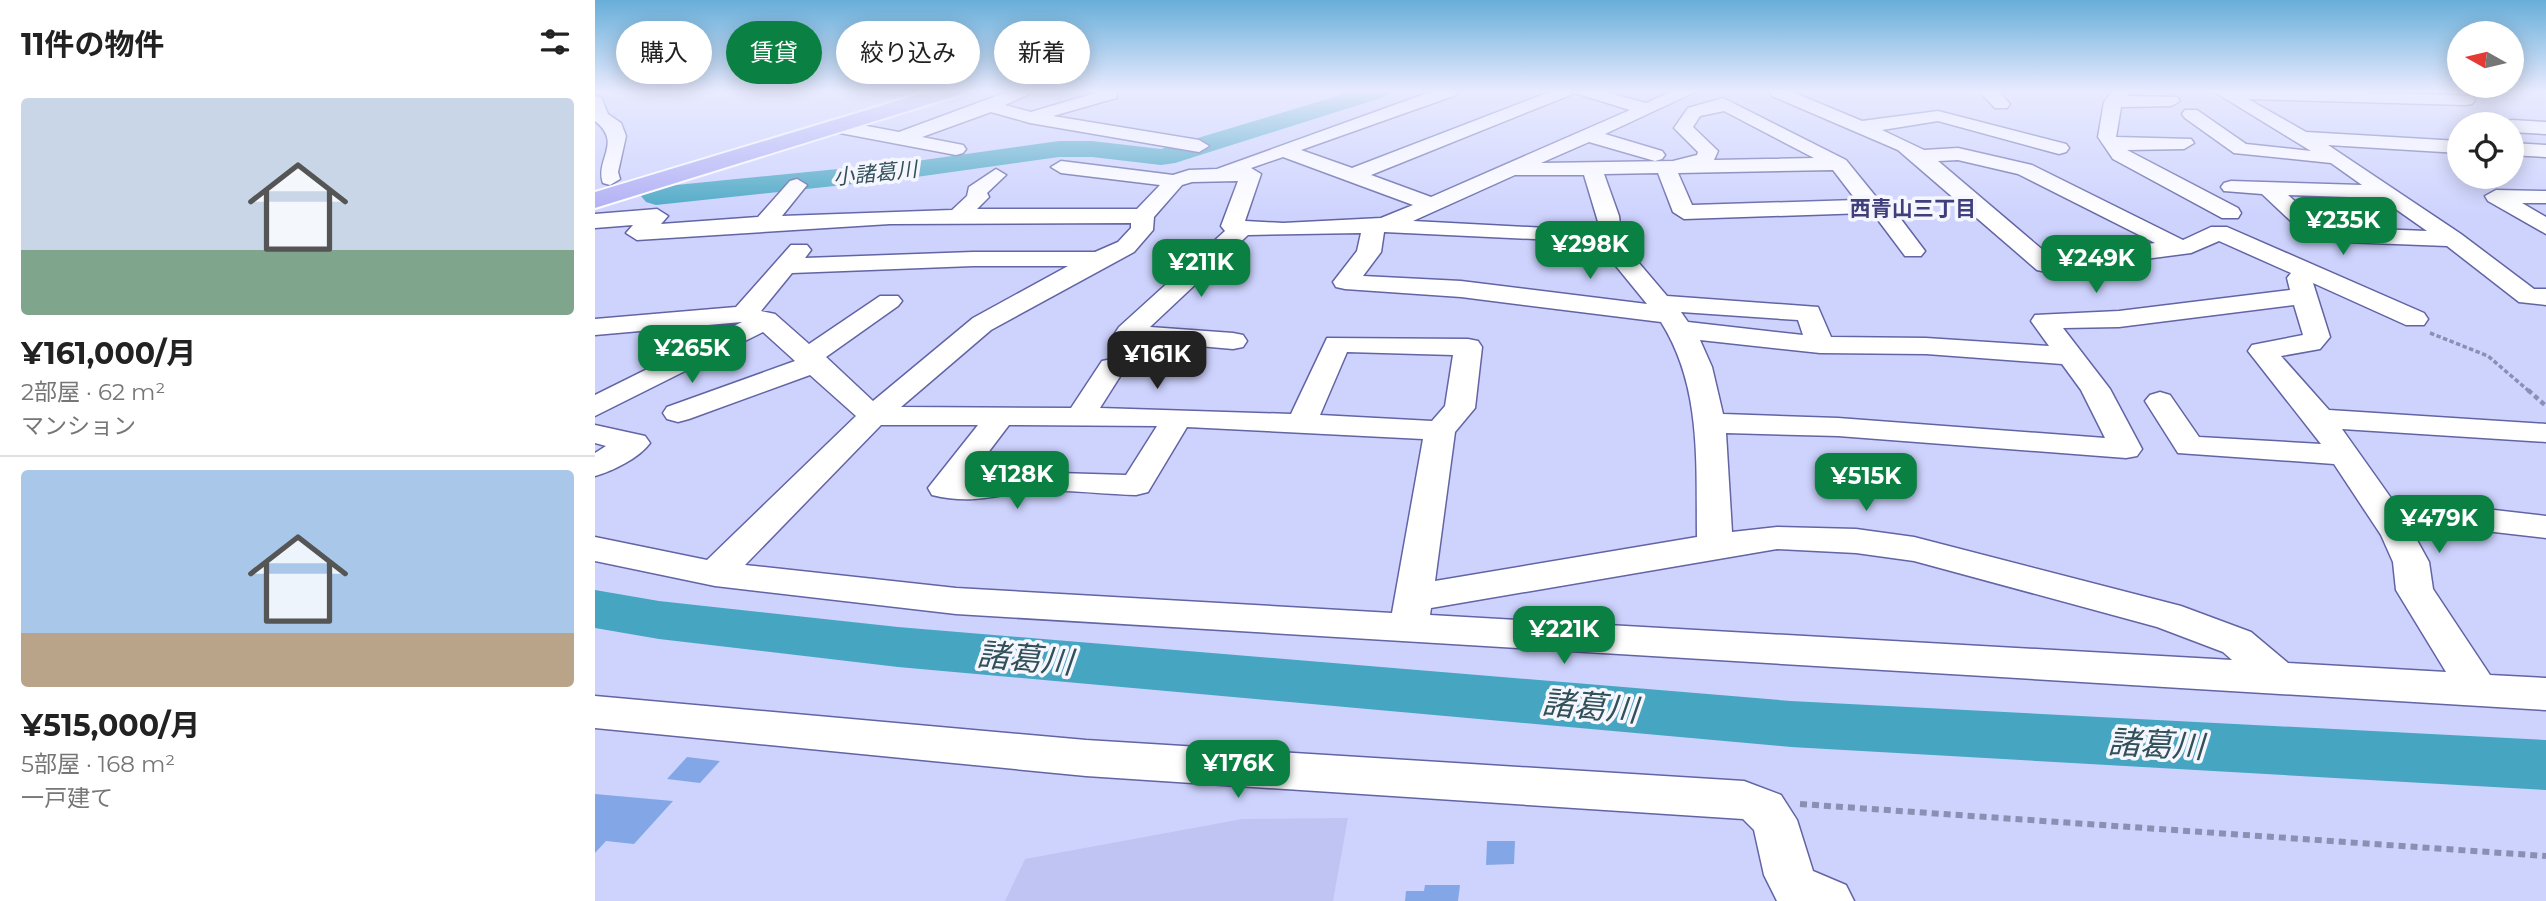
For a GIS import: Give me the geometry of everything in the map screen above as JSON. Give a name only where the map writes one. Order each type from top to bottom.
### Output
[{"type":"main road","points":[[595,200],[820,133]]},
{"type":"street","points":[[610,179],[608,172],[616,133]]},
{"type":"street","points":[[872,133],[956,149]]},
{"type":"street","points":[[899,138],[913,133]]},
{"type":"street","points":[[1121,133],[1199,146]]},
{"type":"street","points":[[1212,175],[1331,133]]},
{"type":"street","points":[[1352,175],[1460,133]]},
{"type":"street","points":[[1591,133],[1379,226],[1369,253],[1345,282],[1461,289],[1671,316],[1820,345],[1926,346],[2071,356]]},
{"type":"street","points":[[1509,170],[1593,171],[1705,159],[1708,151],[1688,133]]},
{"type":"street","points":[[1780,133],[1839,164],[1872,206]]},
{"type":"street","points":[[1873,133],[1920,156],[2046,265],[2191,246],[2219,232],[2415,319]]},
{"type":"street","points":[[2002,133],[2059,148]]},
{"type":"street","points":[[2109,133],[2111,145],[2134,164],[2230,213]]},
{"type":"street","points":[[2218,133],[2241,149],[2341,161]]},
{"type":"street","points":[[2293,133],[2387,192],[2528,297],[2546,297]]},
{"type":"street","points":[[1587,135],[1660,162],[1839,164]]},
{"type":"street","points":[[2301,138],[2447,146]]},
{"type":"street","points":[[2111,145],[2185,143]]},
{"type":"street","points":[[1283,150],[1430,204]]},
{"type":"street","points":[[2524,150],[2546,151]]},
{"type":"street","points":[[1920,156],[1958,154],[2025,169],[2180,247]]},
{"type":"street","points":[[1660,162],[1684,212],[1872,206],[1883,211],[1913,251]]},
{"type":"street","points":[[2134,164],[2178,165]]},
{"type":"street","points":[[1061,167],[1175,181],[1189,176],[1251,174],[1233,226],[1242,228],[1379,226],[1547,235]]},
{"type":"street","points":[[1593,171],[1595,188],[1613,228],[1610,244],[1671,316],[1703,383],[1709,423],[1715,546]]},
{"type":"street","points":[[959,215],[978,197],[976,191],[996,175]]},
{"type":"street","points":[[715,574],[873,416],[982,324],[1099,259],[1126,247],[1142,230],[1143,216],[1175,181]]},
{"type":"street","points":[[766,221],[797,185]]},
{"type":"street","points":[[2231,187],[2387,192]]},
{"type":"street","points":[[2267,188],[2318,234],[2453,239]]},
{"type":"street","points":[[2546,197],[2496,196],[2546,228]]},
{"type":"street","points":[[595,221],[657,216],[638,233],[766,221],[824,219],[959,215],[1143,216]]},
{"type":"street","points":[[595,407],[755,317],[786,266],[824,219]]},
{"type":"street","points":[[1233,341],[1128,332],[1242,228]]},
{"type":"street","points":[[786,266],[973,259],[1099,259]]},
{"type":"street","points":[[2297,268],[2317,337],[2310,343],[2262,351],[2320,419],[2398,534],[2411,562],[2415,590],[2478,690]]},
{"type":"street","points":[[1709,423],[1837,427],[2126,449],[2095,389],[2044,321],[2119,319],[2306,296]]},
{"type":"street","points":[[678,413],[813,360],[889,301]]},
{"type":"street","points":[[595,327],[755,317],[813,360],[873,416],[1178,417],[1440,431]]},
{"type":"street","points":[[1301,424],[1337,345],[1468,347],[1460,408],[1440,431],[1411,613]]},
{"type":"street","points":[[1080,416],[1112,367]]},
{"type":"street","points":[[2160,401],[2189,446],[2344,455]]},
{"type":"street","points":[[1002,415],[944,488],[989,490],[1024,482],[1136,485],[1178,417]]},
{"type":"street","points":[[2320,419],[2546,433]]},
{"type":"street","points":[[595,435],[634,443],[595,466]]},
{"type":"street","points":[[2381,508],[2546,527]]},
{"type":"street","points":[[1411,613],[1715,546],[1777,538],[1856,541],[1914,549],[2168,616],[2237,642],[2279,679]]},
{"type":"street","points":[[595,549],[715,574],[956,601],[1411,613],[2279,679],[2546,694]]},
{"type":"street","points":[[595,712],[1086,758],[1744,800],[1765,809],[1776,829],[1780,855],[1793,885],[1814,899],[1829,901]]},
{"type":"path","points":[[2415,319],[2425,331],[2488,356],[2546,406]]},
{"type":"path","points":[[1765,809],[1792,804],[2546,856]]},
{"type":"shaded area","points":[[1348,818],[1333,901],[1005,901],[1025,859],[1242,819]]},
{"type":"building","points":[[687,757],[720,761],[700,783],[667,779]]},
{"type":"building","points":[[595,794],[673,801],[634,844],[606,841],[595,853]]},
{"type":"building","points":[[1487,841],[1515,841],[1514,864],[1486,865]]},
{"type":"building","points":[[1425,885],[1460,885],[1458,901],[1405,901],[1406,891],[1424,891]]},
{"type":"waterway","name":"小諸葛川","points":[[656,196],[909,170],[1059,149],[1092,149],[1161,157],[1245,133]]},
{"type":"waterway","name":"諸葛川","points":[[595,609],[659,620],[898,647],[1791,724],[2546,765]]},
{"type":"district","name":"西青山三丁目","points":[[1913,208]]}]
